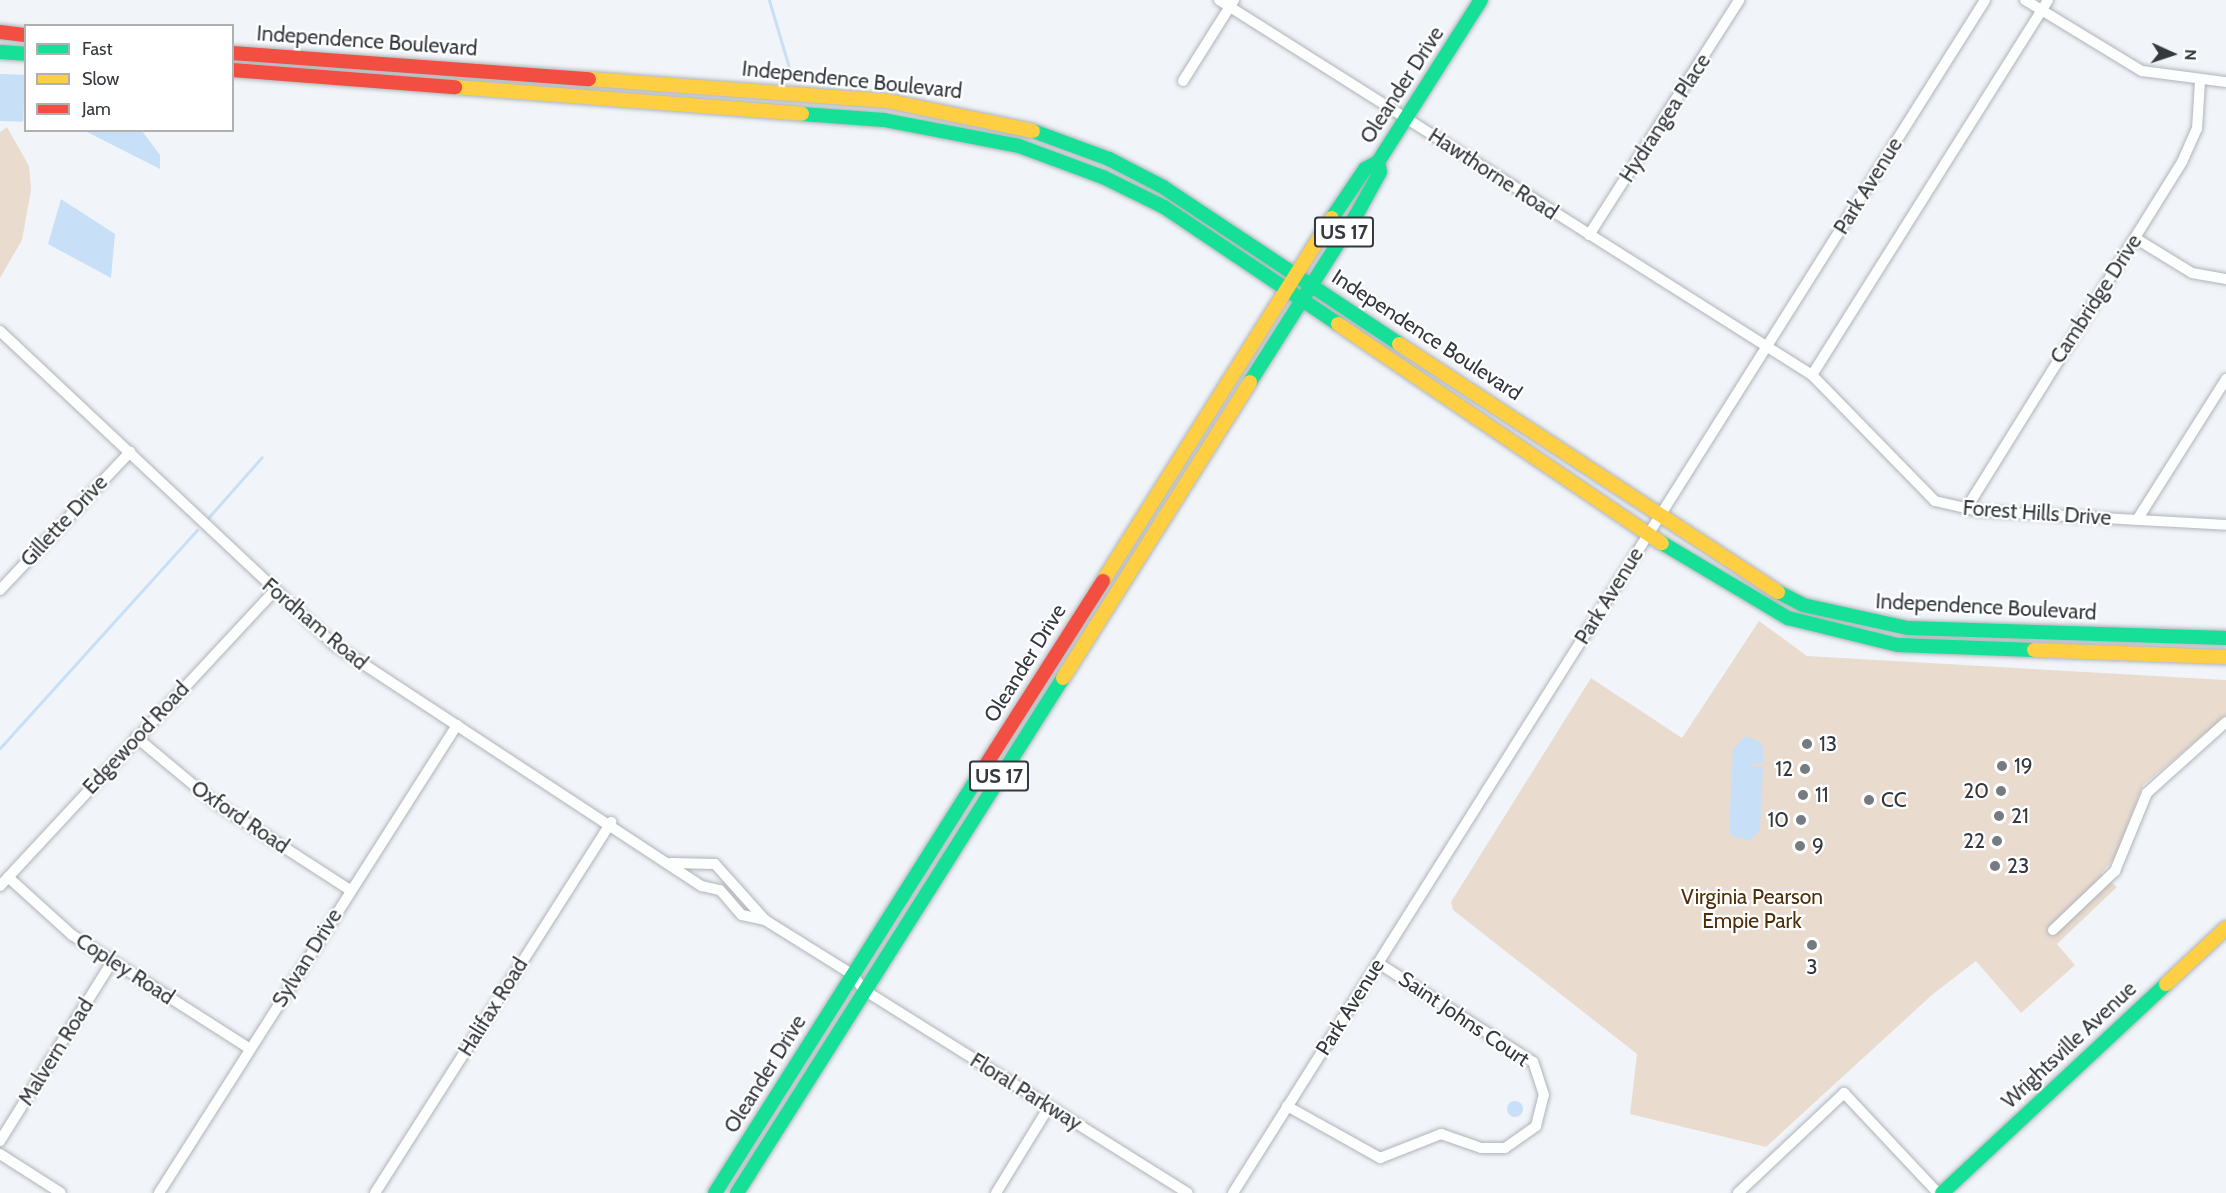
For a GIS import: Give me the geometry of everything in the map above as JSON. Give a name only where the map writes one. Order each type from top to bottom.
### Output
[{"type":"main road","name":"Oleander Drive","points":[[715,1193],[1287,289],[1365,169],[1378,162],[1481,0]]},
{"type":"main road","points":[[0,32],[24,35]]},
{"type":"main road","points":[[0,52],[24,54]]},
{"type":"main road","name":"Independence Boulevard","points":[[234,52],[888,101],[982,116],[1109,159],[1311,284],[1765,587],[1854,620],[1939,630],[2226,638]]},
{"type":"main road","name":"Independence Boulevard","points":[[234,70],[939,127],[1042,154],[1164,207],[1649,533],[1769,608],[1853,638],[1958,649],[2226,657]]},
{"type":"main road","points":[[786,113],[799,104],[888,101]]},
{"type":"main road","name":"Oleander Drive","points":[[737,1193],[1311,284],[1380,172],[1378,162]]},
{"type":"main road","name":"Wrightsville Avenue","points":[[1940,1193],[2226,928]]},
{"type":"street","name":"Hawthorne Road","points":[[1219,0],[1232,3],[1406,118],[1768,346]]},
{"type":"street","name":"Hydrangea Place","points":[[1589,235],[1739,0]]},
{"type":"street","name":"Park Avenue","points":[[1233,1193],[1985,0]]},
{"type":"street","points":[[2025,0],[2142,70],[2200,81],[2226,82]]},
{"type":"street","points":[[1812,375],[2048,0]]},
{"type":"street","points":[[1183,81],[1232,3]]},
{"type":"street","name":"Cambridge Drive","points":[[1966,509],[2193,141],[2200,81]]},
{"type":"street","points":[[2135,238],[2192,273],[2226,279]]},
{"type":"street","name":"Fordham Road","points":[[0,331],[274,591],[355,660],[611,822],[702,886],[720,890],[742,915],[765,920]]},
{"type":"street","name":"Forest Hills Drive","points":[[1768,346],[1812,375],[1922,492],[1966,509],[2226,525]]},
{"type":"street","points":[[2137,520],[2226,379]]},
{"type":"street","name":"Gillette Drive","points":[[0,590],[130,452]]},
{"type":"street","name":"Edgewood Road","points":[[0,886],[274,591]]},
{"type":"street","name":"Sylvan Drive","points":[[159,1193],[457,725]]},
{"type":"street","points":[[2053,930],[2115,871],[2146,794],[2224,728]]},
{"type":"street","name":"Oxford Road","points":[[136,737],[214,802],[350,890]]},
{"type":"street","name":"Halifax Road","points":[[375,1193],[611,822]]},
{"type":"street","name":"Fordham Road","points":[[671,863],[715,864],[765,920],[853,975],[864,990]]},
{"type":"street","name":"Copley Road","points":[[8,877],[62,927],[112,962],[250,1049]]},
{"type":"street","name":"Malvern Road","points":[[0,1141],[112,962]]},
{"type":"street","name":"Saint Johns Court","points":[[1287,1106],[1380,1158],[1441,1134],[1482,1148],[1505,1148],[1536,1126],[1544,1095],[1533,1062],[1378,963]]},
{"type":"street","name":"Floral Parkway","points":[[864,990],[1188,1193]]},
{"type":"street","points":[[1738,1193],[1844,1093],[1940,1193]]},
{"type":"street","points":[[996,1193],[1049,1107]]},
{"type":"street","points":[[0,1154],[56,1192]]},
{"type":"green space","points":[[7,127],[29,166],[31,190],[22,240],[0,278],[0,132]]},
{"type":"green space","name":"Virginia Pearson Empie Park","points":[[1759,621],[1807,656],[2226,680],[2226,716],[2143,785],[2116,856],[2101,874],[2117,887],[2057,944],[2075,965],[2021,1013],[1976,961],[1933,994],[1766,1147],[1630,1114],[1637,1054],[1453,910],[1451,902],[1591,678],[1682,738]]},
{"type":"water","points":[[0,74],[24,75],[23,122],[0,121]]},
{"type":"water","points":[[87,132],[143,132],[160,155],[160,169]]},
{"type":"water","points":[[61,199],[115,234],[111,278],[48,244]]},
{"type":"water","points":[[1745,736],[1760,742],[1763,749],[1763,763],[1746,764],[1763,767],[1760,830],[1750,841],[1731,836],[1729,828],[1733,749]]},
{"type":"water","points":[[1515,1101],[1521,1103],[1523,1109],[1521,1115],[1515,1117],[1509,1115],[1507,1109],[1509,1103]]},
{"type":"waterway","points":[[769,0],[790,71]]},
{"type":"waterway","points":[[208,518],[262,457]]},
{"type":"waterway","points":[[0,748],[197,530]]},
{"type":"traffic: fast","points":[[1332,218],[1365,169],[1378,162],[1481,0]]},
{"type":"traffic: fast","points":[[0,52],[24,54]]},
{"type":"traffic: fast","points":[[802,114],[884,120],[1019,146],[1103,177],[1164,207],[1338,324]]},
{"type":"traffic: fast","points":[[1033,131],[1109,159],[1163,187],[1399,344]]},
{"type":"traffic: fast","points":[[1250,382],[1359,210],[1380,172],[1378,162]]},
{"type":"traffic: fast","points":[[1662,543],[1788,618],[1898,645],[2034,650]]},
{"type":"traffic: fast","points":[[1778,592],[1803,605],[1908,628],[2226,638]]},
{"type":"traffic: fast","points":[[737,1193],[1063,678]]},
{"type":"traffic: fast","points":[[715,1193],[980,774]]},
{"type":"traffic: fast","points":[[1942,1193],[2166,984]]},
{"type":"traffic: slow","points":[[589,79],[888,101],[1033,131]]},
{"type":"traffic: slow","points":[[455,87],[802,114]]},
{"type":"traffic: slow","points":[[1103,581],[1332,218]]},
{"type":"traffic: slow","points":[[1338,324],[1662,543]]},
{"type":"traffic: slow","points":[[1399,344],[1778,592]]},
{"type":"traffic: slow","points":[[1063,678],[1250,382]]},
{"type":"traffic: slow","points":[[2034,650],[2226,657]]},
{"type":"traffic: slow","points":[[2166,984],[2226,928]]},
{"type":"traffic: jam","points":[[0,32],[24,35]]},
{"type":"traffic: jam","points":[[234,53],[589,79]]},
{"type":"traffic: jam","points":[[234,70],[455,87]]},
{"type":"traffic: jam","points":[[980,774],[1103,581]]},
{"type":"place","name":"13","points":[[1807,744]]},
{"type":"place","name":"19","points":[[2002,766]]},
{"type":"place","name":"12","points":[[1805,769]]},
{"type":"place","name":"20","points":[[2001,791]]},
{"type":"place","name":"11","points":[[1803,795]]},
{"type":"place","name":"CC","points":[[1869,800]]},
{"type":"place","name":"21","points":[[1999,816]]},
{"type":"place","name":"10","points":[[1801,820]]},
{"type":"place","name":"22","points":[[1997,841]]},
{"type":"place","name":"9","points":[[1800,846]]},
{"type":"place","name":"23","points":[[1995,866]]},
{"type":"place","name":"3","points":[[1812,945]]}]
